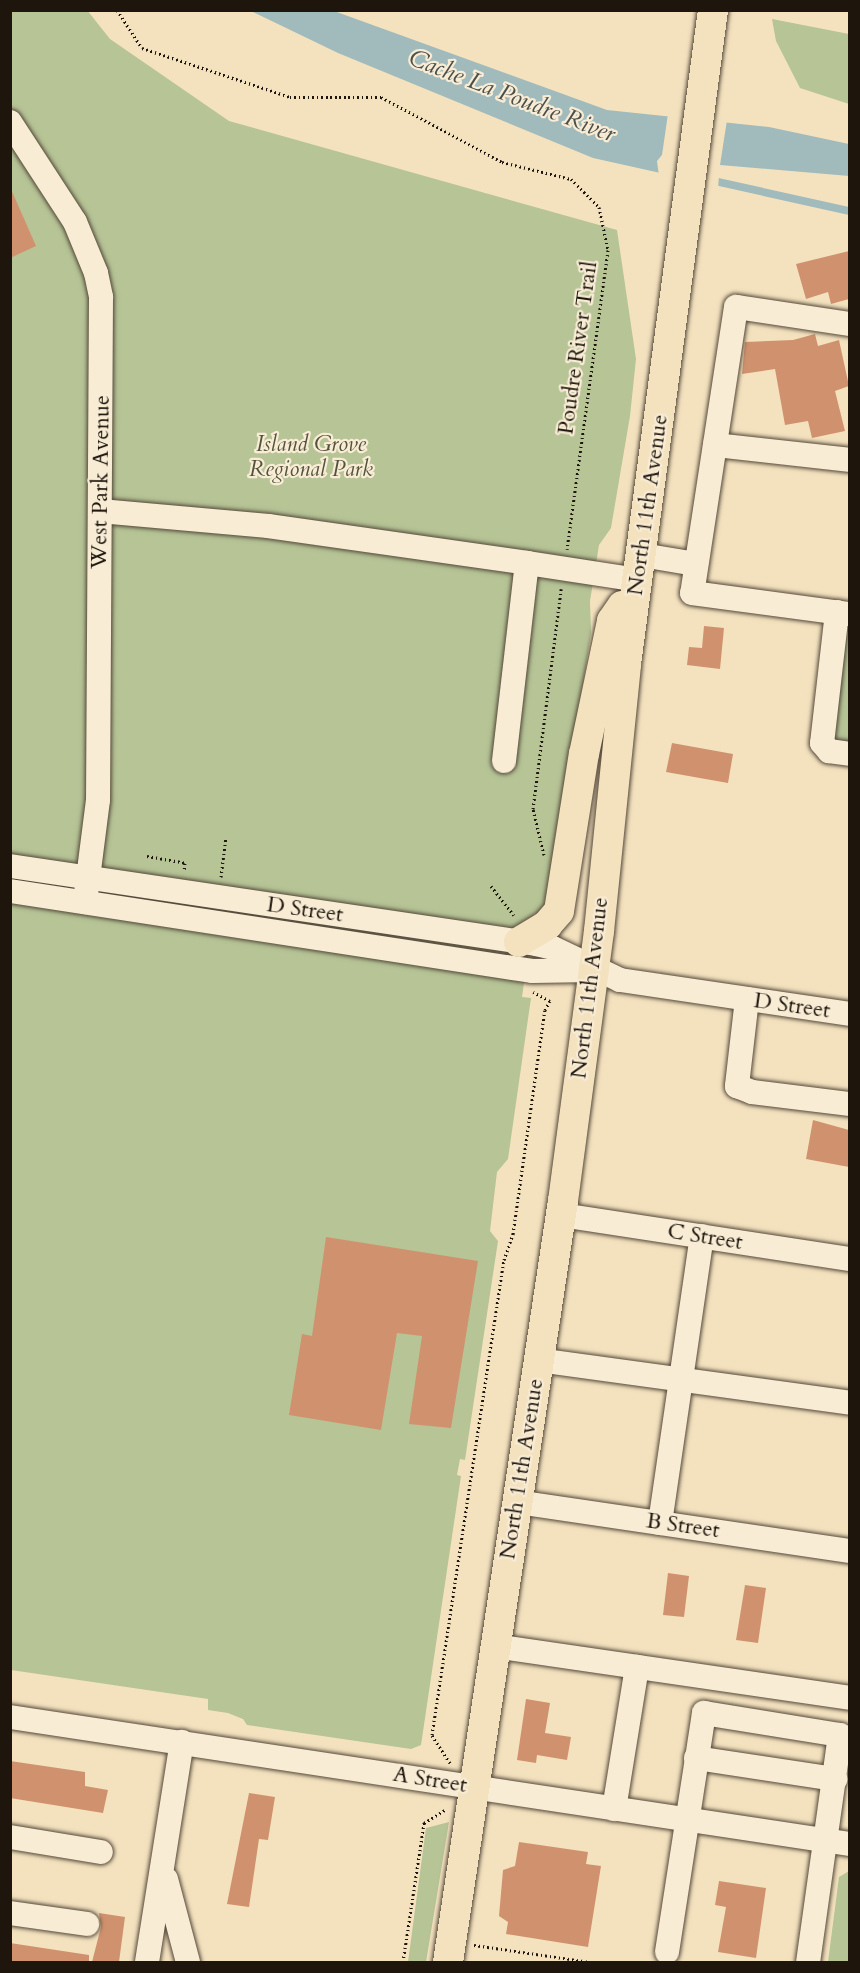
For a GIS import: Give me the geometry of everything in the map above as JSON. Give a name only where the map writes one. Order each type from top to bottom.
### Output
[{"type":"main road","name":"North 11th Avenue","points":[[459,1953],[461,1785],[495,1646],[561,1215],[594,970],[640,568],[712,20]]},
{"type":"main road","points":[[516,928],[548,925],[559,911],[584,754],[612,621],[640,568]]},
{"type":"street","name":"West Park Avenue","points":[[10,122],[75,222],[96,273],[102,368],[98,800],[88,882]]},
{"type":"street","points":[[849,324],[736,307],[692,593],[843,613],[822,743],[829,751],[849,754]]},
{"type":"street","points":[[715,445],[849,460]]},
{"type":"street","points":[[100,511],[268,526],[564,568],[640,568],[696,564]]},
{"type":"street","points":[[504,761],[527,563]]},
{"type":"street","name":"D Street","points":[[10,866],[532,971],[594,970]]},
{"type":"street","name":"D Street","points":[[10,891],[88,882],[516,928],[594,970],[620,980],[849,1014]]},
{"type":"street","points":[[747,999],[737,1086],[752,1092],[849,1104]]},
{"type":"street","name":"C Street","points":[[561,1215],[849,1258]]},
{"type":"street","points":[[660,1523],[702,1236]]},
{"type":"street","points":[[538,1360],[849,1403]]},
{"type":"street","name":"B Street","points":[[517,1502],[849,1551]]},
{"type":"street","points":[[495,1646],[849,1698]]},
{"type":"street","points":[[614,1809],[637,1667]]},
{"type":"street","points":[[667,1952],[704,1713],[840,1735],[835,1779],[838,1843],[808,1962]]},
{"type":"street","name":"A Street","points":[[10,1717],[838,1843]]},
{"type":"street","points":[[147,1962],[164,1867],[182,1742]]},
{"type":"street","points":[[696,1758],[835,1779]]},
{"type":"street","points":[[10,1837],[101,1852]]},
{"type":"street","points":[[164,1867],[178,1931],[188,1962]]},
{"type":"street","points":[[10,1913],[87,1924]]},
{"type":"street","points":[[174,1962],[178,1931]]},
{"type":"path","name":"Poudre River Trail","points":[[117,10],[142,48],[291,97],[381,97],[502,162],[571,179],[598,207],[608,250],[533,809],[547,863]]},
{"type":"path","points":[[220,885],[226,837]]},
{"type":"path","points":[[147,856],[184,862],[183,880]]},
{"type":"path","points":[[491,886],[516,928]]},
{"type":"path","points":[[403,1962],[424,1823],[446,1810],[461,1785],[450,1761],[432,1735],[504,1260],[513,1234],[545,1010],[550,1001],[545,997]]},
{"type":"path","points":[[459,1953],[590,1962]]},
{"type":"green space","name":"Island Grove Regional Park","points":[[87,10],[110,39],[229,121],[617,230],[636,359],[630,416],[611,528],[599,545],[590,601],[591,633],[550,896],[541,912],[534,914],[522,997],[531,998],[508,1159],[497,1172],[490,1231],[498,1241],[465,1460],[460,1459],[457,1475],[461,1476],[421,1745],[411,1749],[247,1725],[243,1719],[228,1713],[208,1710],[208,1699],[11,1670],[10,11]]},
{"type":"green space","points":[[772,19],[849,34],[849,104],[800,88],[776,41]]},
{"type":"green space","points":[[849,625],[849,746],[834,745],[840,629]]},
{"type":"green space","points":[[449,1822],[426,1962],[408,1962],[426,1828]]},
{"type":"green space","points":[[849,1871],[849,1962],[828,1962],[839,1877]]},
{"type":"water","name":"Cache La Poudre River","points":[[251,11],[334,11],[607,110],[769,127],[849,144],[849,176],[720,165],[705,175],[849,207],[849,215],[593,158],[338,53]]},
{"type":"pier","points":[[668,114],[727,120],[720,165],[725,169],[712,174],[719,175],[718,189],[659,176],[657,161],[662,155]]},
{"type":"building","points":[[10,187],[36,246],[10,258]]},
{"type":"building","points":[[849,251],[849,299],[831,304],[828,292],[806,299],[796,264]]},
{"type":"building","points":[[815,334],[818,346],[839,340],[849,386],[835,391],[845,431],[812,438],[808,421],[785,425],[775,369],[742,374],[745,342],[793,340]]},
{"type":"building","points":[[704,626],[724,628],[720,669],[687,665],[689,647],[702,648]]},
{"type":"building","points":[[672,743],[733,754],[728,783],[666,772]]},
{"type":"building","points":[[813,1120],[849,1130],[849,1167],[806,1159]]},
{"type":"building","points":[[326,1237],[478,1261],[451,1428],[409,1424],[422,1336],[397,1333],[381,1430],[289,1415],[302,1334],[312,1336]]},
{"type":"building","points":[[668,1573],[689,1576],[684,1617],[663,1615]]},
{"type":"building","points":[[745,1585],[766,1588],[758,1643],[736,1640]]},
{"type":"building","points":[[526,1699],[550,1703],[545,1733],[571,1737],[567,1760],[537,1755],[536,1763],[517,1760]]},
{"type":"building","points":[[10,1761],[85,1772],[85,1786],[108,1790],[103,1813],[10,1798]]},
{"type":"building","points":[[249,1793],[275,1797],[268,1840],[259,1839],[249,1907],[227,1904]]},
{"type":"building","points":[[519,1842],[588,1852],[586,1864],[601,1866],[588,1947],[506,1934],[508,1922],[499,1916],[503,1870],[515,1866]]},
{"type":"building","points":[[719,1881],[766,1888],[756,1958],[718,1952],[726,1907],[715,1905]]},
{"type":"building","points":[[99,1913],[125,1917],[119,1962],[92,1962],[101,1927]]},
{"type":"building","points":[[10,1943],[89,1955],[89,1962],[10,1962]]}]
